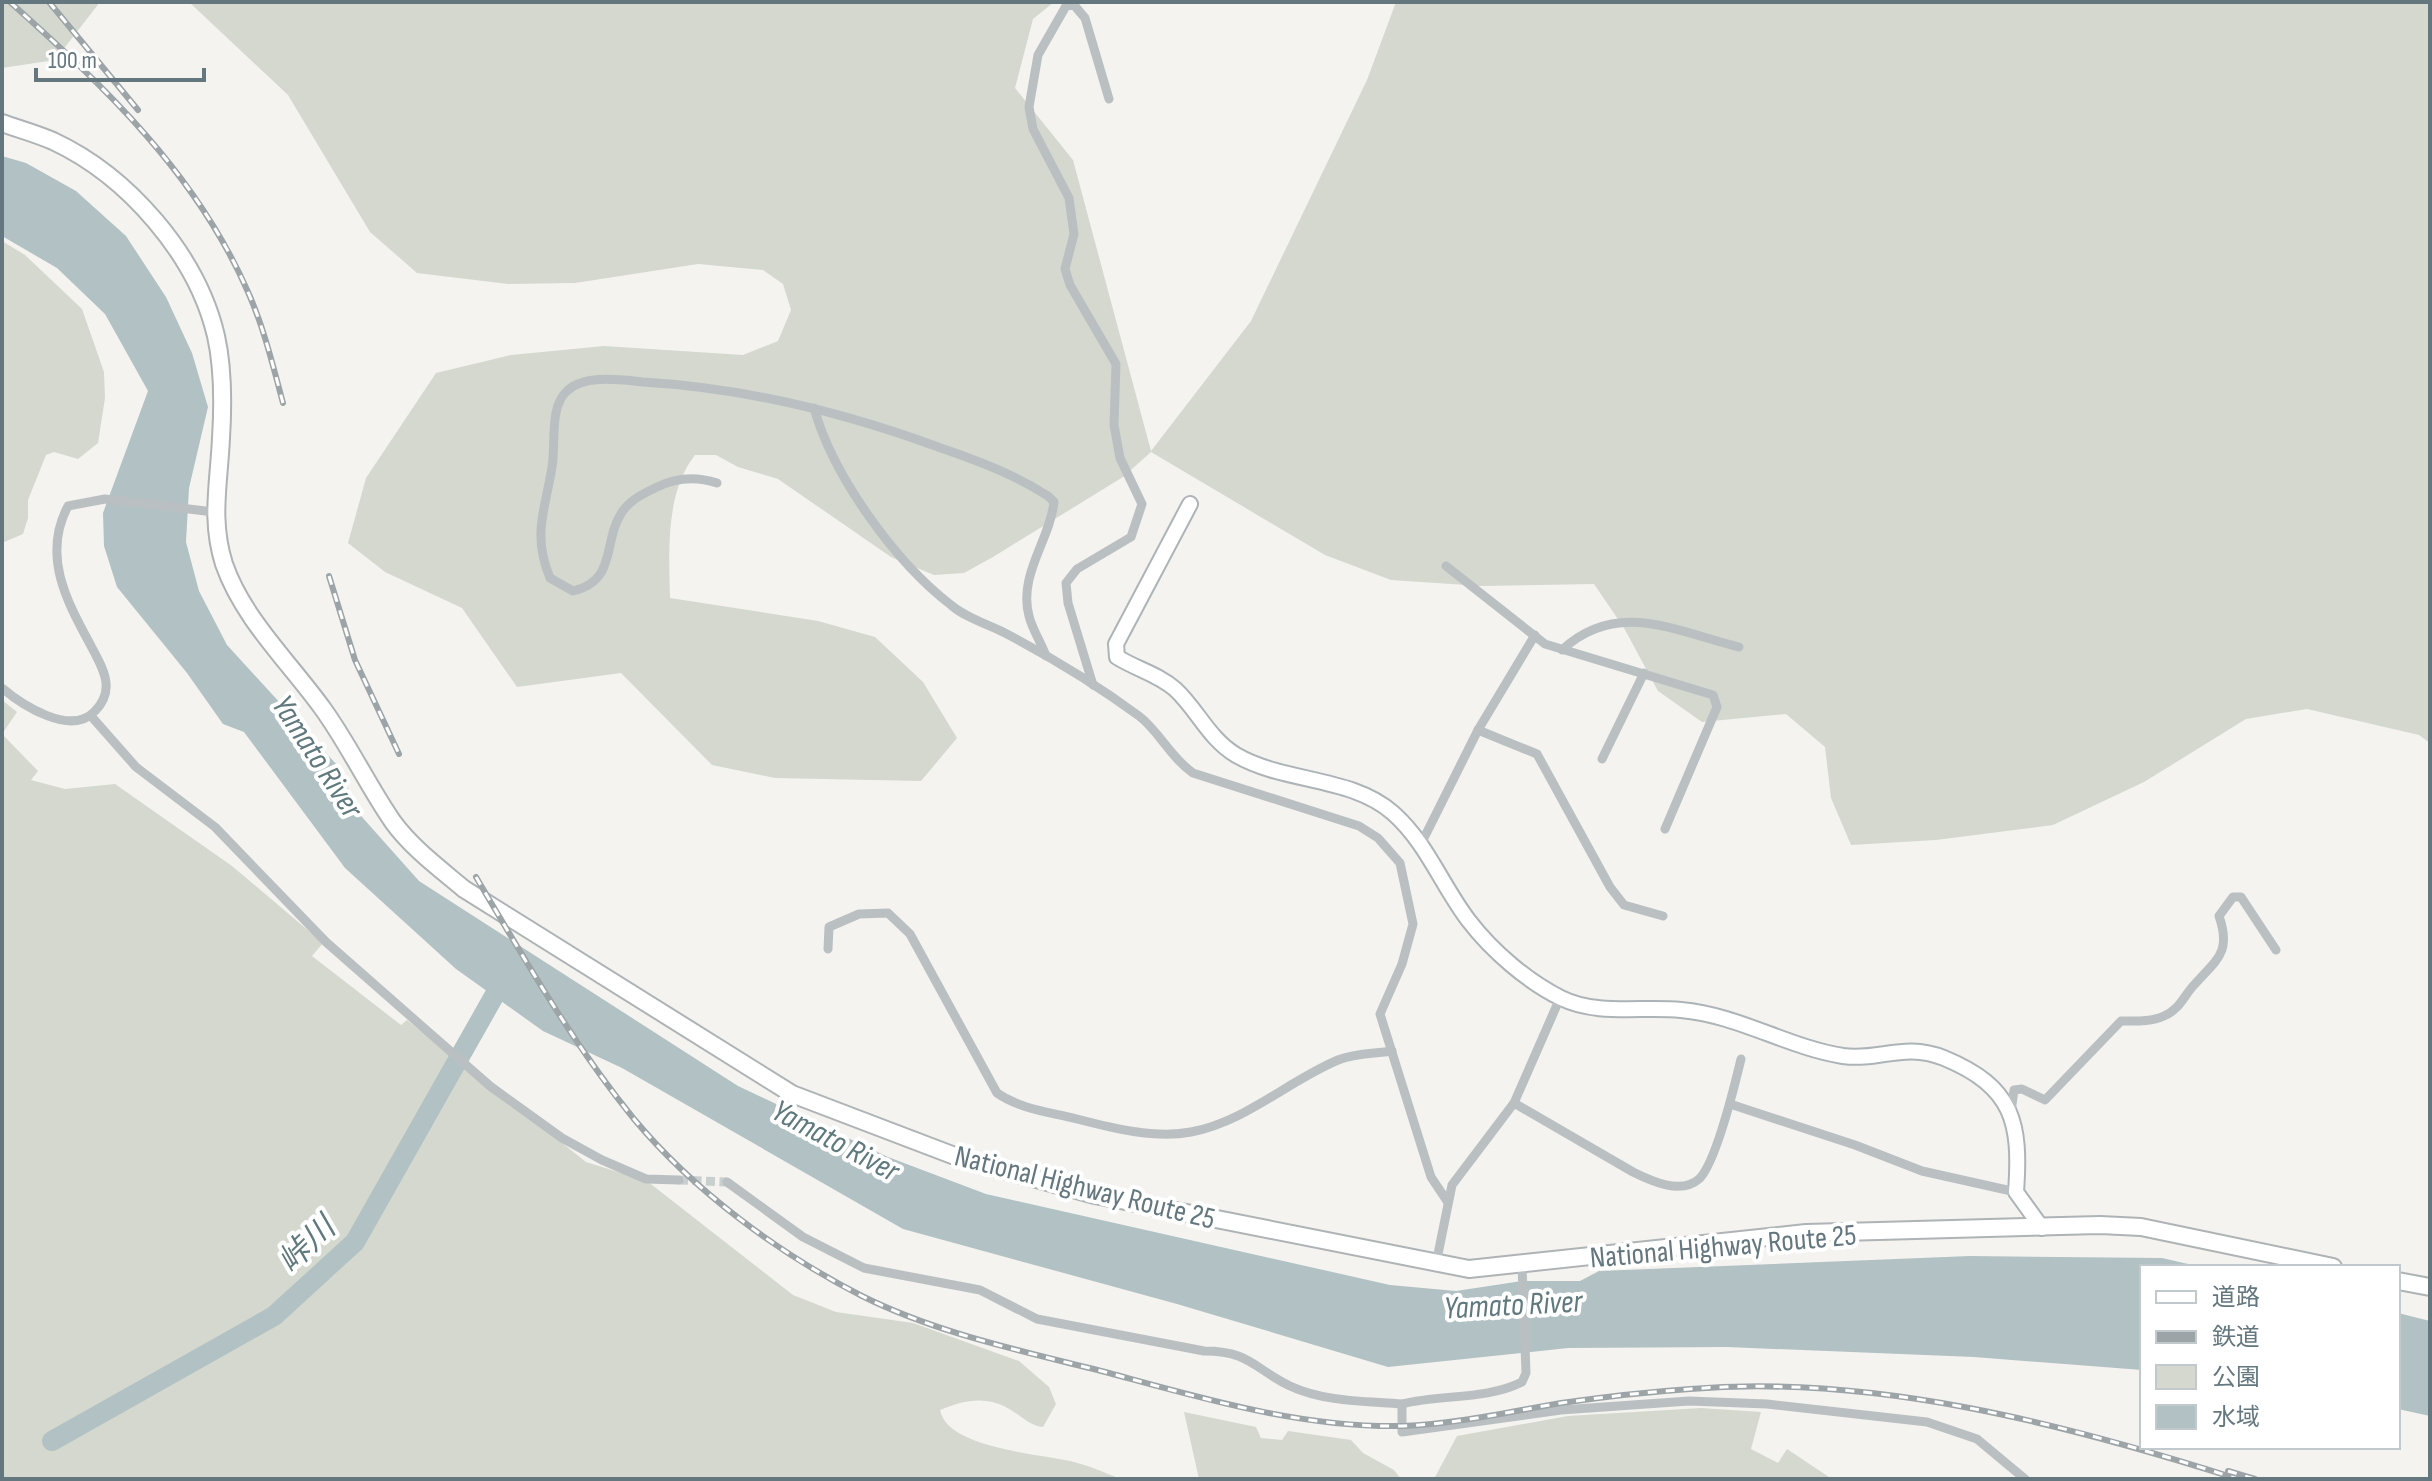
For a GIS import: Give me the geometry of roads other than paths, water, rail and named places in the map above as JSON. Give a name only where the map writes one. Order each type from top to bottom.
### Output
[{"type":"highway","name":"National Highway Route 25","points":[[2,123],[54,142],[103,171],[139,205],[179,252],[206,304],[217,338],[221,438],[207,511],[234,587],[323,709],[394,824],[423,855],[464,889],[792,1094],[960,1158],[1095,1195],[1469,1269],[1522,1266],[1806,1233],[2141,1227],[2323,1265]]},
{"type":"highway","points":[[2400,1281],[2430,1287]]},
{"type":"street","points":[[1093,685],[1068,603],[1066,583],[1077,569],[1131,537],[1142,504],[1120,458],[1114,425],[1116,364],[1070,285],[1065,269],[1074,234],[1069,198],[1033,129],[1029,107],[1038,55],[1066,6],[1074,5],[1085,18],[1109,99]]},
{"type":"street","points":[[717,483],[703,479],[670,480],[633,500],[621,514],[604,569],[597,580],[588,587],[573,591],[550,578],[539,552],[540,532],[553,463],[558,405],[567,390],[583,382],[611,380],[712,386],[814,408],[910,436],[991,466],[1031,485],[1054,502],[1027,588],[1029,619],[1046,656]]},
{"type":"street","points":[[814,408],[820,431],[852,489],[926,583],[953,607],[1046,656],[1141,718],[1175,760],[1193,773],[1359,826],[1378,838],[1400,863],[1413,924],[1402,964],[1380,1014],[1431,1177],[1447,1201]]},
{"type":"street","points":[[2,688],[38,712],[78,720],[91,716],[104,698],[106,683],[59,580],[55,558],[61,519],[68,506],[78,501],[105,499],[207,511]]},
{"type":"street","points":[[1190,504],[1116,644],[1117,657],[1172,686],[1215,739],[1234,754],[1265,769],[1369,798],[1391,811],[1421,844],[1469,921],[1502,956],[1560,998],[1618,1009],[1712,1014],[1845,1056],[1902,1049],[1918,1051],[1944,1058],[1968,1072],[2005,1100],[2011,1112],[2019,1154],[2016,1192],[2042,1228]]},
{"type":"street","points":[[1446,566],[1545,644],[1713,695],[1717,707],[1665,829]]},
{"type":"street","points":[[1562,650],[1580,633],[1622,620],[1739,647]]},
{"type":"street","points":[[1421,844],[1478,730],[1535,635]]},
{"type":"street","points":[[1602,759],[1644,673]]},
{"type":"street","points":[[91,716],[136,767],[215,827],[326,942],[490,1086],[562,1138],[602,1160],[646,1179],[679,1180]]},
{"type":"street","points":[[1478,730],[1537,754],[1610,887],[1624,905],[1663,916]]},
{"type":"street","points":[[2011,1112],[2014,1090],[2022,1089],[2045,1100],[2121,1021],[2152,1021],[2179,1007],[2194,984],[2212,969],[2224,946],[2219,916],[2233,897],[2241,897],[2276,950]]},
{"type":"street","points":[[828,949],[829,927],[859,914],[888,913],[910,934],[997,1093],[1012,1103],[1099,1124],[1158,1134],[1189,1132],[1220,1124],[1337,1061],[1360,1053],[1392,1051]]},
{"type":"street","points":[[1436,1264],[1452,1185],[1514,1103],[1560,998]]},
{"type":"street","points":[[1514,1103],[1652,1182],[1679,1186],[1697,1181],[1704,1171],[1730,1104],[1741,1059]]},
{"type":"street","points":[[1730,1104],[1855,1145],[1922,1171],[2016,1192]]},
{"type":"street","points":[[727,1182],[803,1237],[864,1268],[980,1290],[1037,1319],[1204,1351],[1231,1351],[1291,1386],[1335,1398],[1402,1404],[1435,1396],[1478,1395],[1514,1387],[1522,1382],[1526,1373],[1522,1266]]},
{"type":"street","points":[[1402,1404],[1402,1432],[1561,1410],[1689,1401],[1767,1404],[1927,1422],[1977,1439],[2025,1479]]},
{"type":"water","name":"Yamato River","points":[[2,156],[26,163],[76,191],[126,236],[166,297],[192,353],[208,407],[189,488],[186,542],[199,591],[227,645],[337,765],[362,817],[419,881],[738,1086],[888,1157],[986,1194],[1390,1285],[1456,1291],[1522,1281],[1580,1281],[1599,1271],[1970,1256],[2162,1258],[2192,1265],[2140,1265],[2140,1370],[1974,1357],[1727,1347],[1568,1348],[1388,1367],[1177,1304],[903,1229],[622,1068],[543,1031],[456,969],[345,868],[244,732],[223,724],[187,673],[117,587],[104,546],[103,513],[148,391],[105,314],[57,268],[2,236]]},
{"type":"water","points":[[2400,1314],[2430,1321],[2430,1416],[2400,1409]]},
{"type":"waterway","name":"峠川","points":[[52,1441],[274,1316],[355,1242],[498,989]]},
{"type":"tunnel","points":[[679,1180],[727,1182]]},
{"type":"railway","points":[[10,2],[80,66],[145,134],[202,208],[227,249],[254,306],[283,403]]},
{"type":"railway","points":[[49,2],[138,110]]},
{"type":"railway","points":[[329,576],[355,660],[399,754]]},
{"type":"railway","points":[[476,877],[570,1031],[634,1119],[683,1171],[739,1218],[799,1260],[862,1296],[921,1321],[983,1341],[1218,1402],[1328,1422],[1423,1425],[1641,1393],[1759,1386],[1829,1389],[1899,1396],[2037,1422],[2238,1479]]},
{"type":"railway","points":[[2228,1471],[2255,1479]]}]
